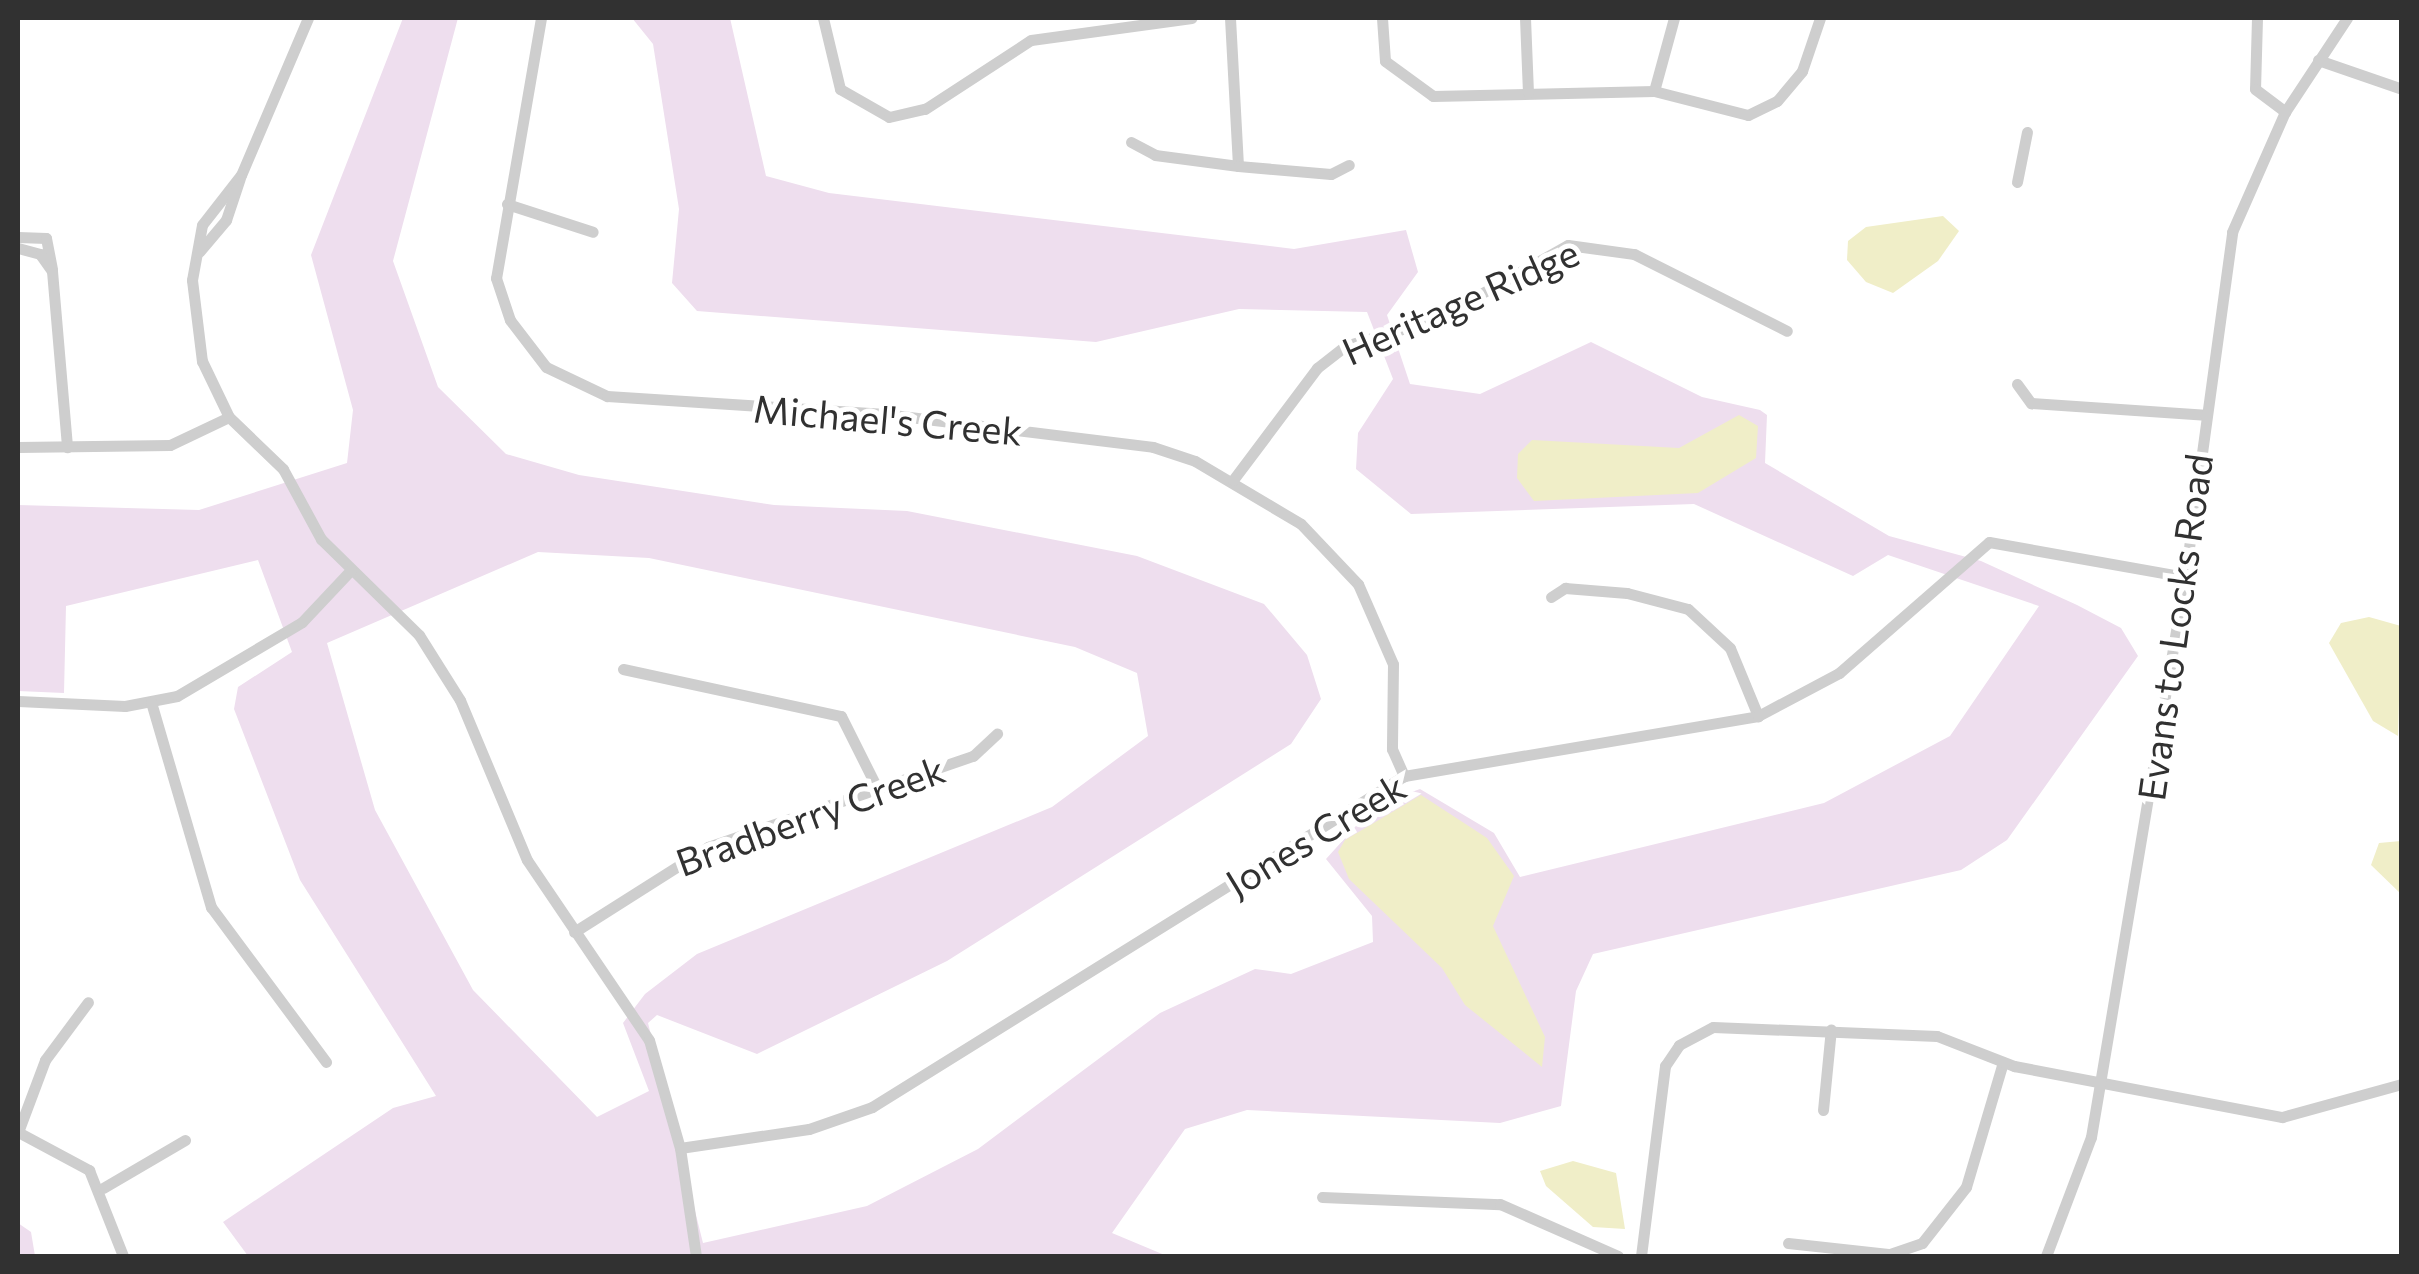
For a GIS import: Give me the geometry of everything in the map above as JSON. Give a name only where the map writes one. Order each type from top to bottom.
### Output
[{"type":"street","points":[[196,256],[226,220],[308,18]]},
{"type":"street","name":"Michael's Creek","points":[[541,18],[496,278],[526,347],[570,384],[607,396],[885,414],[1153,447],[1233,480],[1301,524],[1358,584],[1393,664],[1392,749],[1404,776]]},
{"type":"street","points":[[823,18],[840,89],[888,117],[925,109],[1031,40],[1192,18]]},
{"type":"street","points":[[1230,18],[1238,166]]},
{"type":"street","points":[[1382,18],[1385,61],[1414,88],[1432,96],[1654,91],[1721,111],[1765,110],[1802,71],[1820,18]]},
{"type":"street","points":[[1525,18],[1528,92]]},
{"type":"street","points":[[1654,91],[1674,18]]},
{"type":"street","points":[[2257,18],[2255,89],[2285,112]]},
{"type":"street","name":"Evans to Locks Road","points":[[2046,1256],[2091,1136],[2185,577],[2232,232],[2285,112],[2347,18]]},
{"type":"street","points":[[2318,60],[2402,88]]},
{"type":"street","points":[[2017,182],[2027,132]]},
{"type":"street","points":[[1131,142],[1155,155],[1238,166],[1332,174],[1349,165]]},
{"type":"street","points":[[241,176],[211,207],[196,256],[202,361],[229,417],[283,469],[321,539],[419,635],[460,700],[527,860],[649,1040],[680,1148],[696,1256]]},
{"type":"street","points":[[507,204],[593,232]]},
{"type":"street","points":[[18,237],[46,238],[66,447]]},
{"type":"street","name":"Heritage Ridge","points":[[1233,480],[1316,368],[1345,346],[1436,319],[1568,246],[1634,254],[1787,331]]},
{"type":"street","points":[[18,248],[40,254],[52,271]]},
{"type":"street","points":[[2018,384],[2031,403],[2205,415]]},
{"type":"street","points":[[18,448],[170,445],[229,417]]},
{"type":"street","name":"Jones Creek","points":[[680,1148],[809,1129],[872,1107],[1404,776],[1758,716],[1839,672],[1989,542],[2185,577]]},
{"type":"street","points":[[18,702],[151,702],[281,636],[351,570]]},
{"type":"street","points":[[1551,597],[1565,588],[1627,592],[1688,610],[1730,648],[1758,716]]},
{"type":"street","points":[[623,669],[841,716],[878,790]]},
{"type":"street","points":[[151,702],[212,907],[326,1062]]},
{"type":"street","name":"Bradberry Creek","points":[[574,932],[708,847],[973,756],[997,734]]},
{"type":"street","points":[[88,1002],[45,1060],[18,1132],[66,1151],[103,1188],[123,1256]]},
{"type":"street","points":[[1641,1256],[1660,1089],[1679,1044],[1713,1027],[1937,1036],[2003,1062],[2282,1118],[2402,1084]]},
{"type":"street","points":[[1823,1110],[1832,1029]]},
{"type":"street","points":[[1788,1244],[1890,1254],[1922,1242],[1966,1187],[2003,1062]]},
{"type":"street","points":[[103,1188],[184,1140]]},
{"type":"street","points":[[1322,1197],[1500,1204],[1618,1256]]},
{"type":"shaded area","points":[[403,18],[458,18],[393,261],[438,387],[506,454],[579,475],[774,505],[907,511],[1137,556],[1264,604],[1307,655],[1321,699],[1291,744],[947,961],[757,1054],[657,1015],[648,1023],[703,1243],[867,1206],[978,1149],[1160,1013],[1255,969],[1291,974],[1373,942],[1372,916],[1326,859],[1374,806],[1420,789],[1494,833],[1520,877],[1824,803],[1950,736],[2039,606],[1888,555],[1853,576],[1694,504],[1411,514],[1356,469],[1358,433],[1393,379],[1367,312],[1239,309],[1096,342],[697,311],[672,283],[679,209],[653,44],[632,18],[730,18],[766,176],[829,193],[1294,249],[1406,230],[1418,272],[1387,315],[1410,384],[1480,394],[1591,342],[1702,397],[1760,410],[1767,415],[1765,463],[1889,536],[1981,561],[2077,605],[2121,628],[2138,656],[2007,840],[1961,870],[1593,954],[1576,991],[1561,1106],[1500,1123],[1247,1110],[1185,1129],[1112,1233],[1167,1256],[248,1256],[223,1222],[393,1108],[436,1096],[300,880],[234,709],[238,687],[292,652],[258,560],[66,606],[64,693],[18,691],[18,505],[199,510],[347,463],[353,410],[311,255]],"holes":[[[538,552],[649,558],[1075,647],[1137,673],[1148,736],[1052,807],[697,954],[645,994],[623,1023],[649,1091],[597,1117],[473,990],[375,810],[327,643]]]},
{"type":"shaded area","points":[[1943,216],[1959,231],[1938,261],[1893,293],[1866,282],[1847,260],[1848,241],[1866,227]]},
{"type":"shaded area","points":[[1739,415],[1758,426],[1756,458],[1698,493],[1534,501],[1517,478],[1518,454],[1532,440],[1679,448]]},
{"type":"shaded area","points":[[2369,617],[2401,626],[2398,736],[2373,721],[2329,643],[2341,623]]},
{"type":"shaded area","points":[[1421,795],[1487,838],[1514,876],[1493,926],[1545,1037],[1542,1067],[1465,1005],[1442,968],[1349,879],[1338,852],[1345,840]]},
{"type":"shaded area","points":[[2402,841],[2401,894],[2371,865],[2379,843]]},
{"type":"shaded area","points":[[1573,1161],[1616,1173],[1625,1229],[1593,1227],[1546,1186],[1540,1171]]},
{"type":"shaded area","points":[[18,1223],[31,1232],[35,1256],[18,1256]]}]
